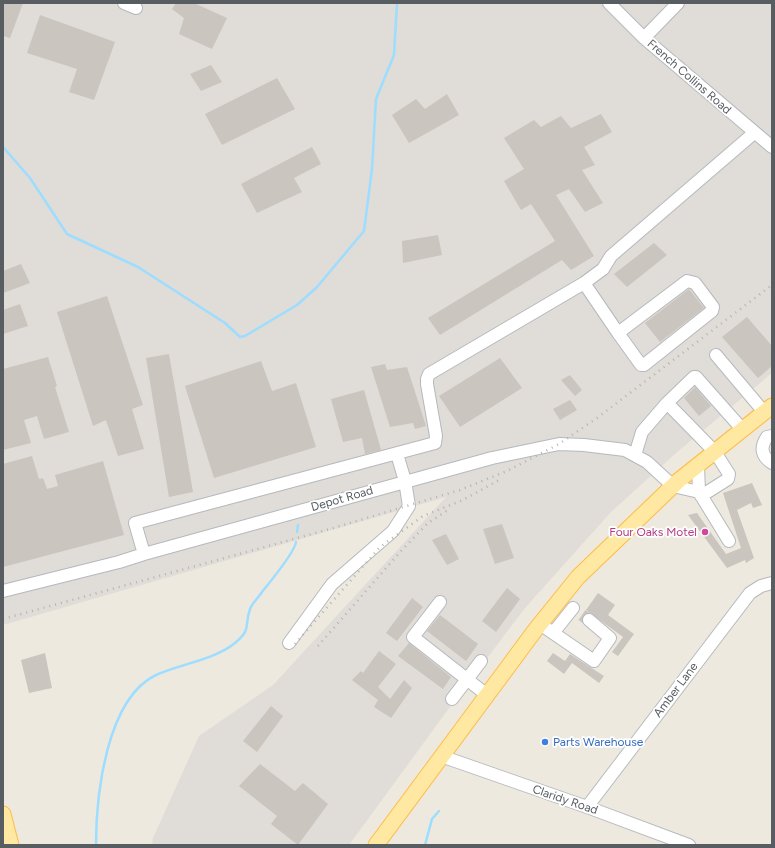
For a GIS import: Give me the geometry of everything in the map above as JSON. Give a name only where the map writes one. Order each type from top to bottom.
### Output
[{"type":"main road","points":[[376,845],[540,624],[578,577],[673,486],[768,409]]},
{"type":"main road","points":[[3,814],[12,845]]},
{"type":"street","points":[[124,3],[136,8]]},
{"type":"street","name":"French Collins Road","points":[[609,3],[644,38],[772,147]]},
{"type":"street","points":[[644,38],[678,3]]},
{"type":"street","points":[[144,554],[136,523],[435,443],[436,440],[427,384],[429,374],[584,283],[603,269],[611,256],[754,133]]},
{"type":"street","points":[[584,283],[618,333],[641,365],[644,365],[708,315],[712,311],[713,307],[695,283],[687,281],[618,333]]},
{"type":"street","points":[[716,355],[768,409]]},
{"type":"street","points":[[635,455],[642,432],[667,403],[694,377],[696,377],[742,429]]},
{"type":"street","points":[[667,403],[715,452],[727,469],[728,479],[700,494],[673,486]]},
{"type":"street","points":[[772,436],[767,437],[762,444],[762,451],[772,464]]},
{"type":"street","name":"Depot Road","points":[[3,591],[119,562],[405,481],[492,458],[559,444],[584,445],[625,450],[647,462],[673,486]]},
{"type":"street","points":[[289,643],[332,584],[393,531],[409,506],[405,481],[397,454]]},
{"type":"street","points":[[698,465],[700,494],[729,541]]},
{"type":"street","name":"Amber Lane","points":[[587,807],[750,594],[761,586],[772,583]]},
{"type":"street","points":[[540,624],[594,661],[610,638],[561,598]]},
{"type":"street","points":[[440,602],[413,637],[487,695]]},
{"type":"street","points":[[553,633],[581,614]]},
{"type":"street","points":[[452,699],[481,661]]},
{"type":"street","name":"Claridy Road","points":[[441,756],[587,807],[689,845]]},
{"type":"shaded area","points":[[3,3],[772,3],[772,373],[676,453],[611,512],[525,608],[444,715],[349,845],[152,845],[153,838],[199,736],[273,685],[446,497],[3,625]]},
{"type":"building","points":[[3,3],[23,3],[10,38],[3,36]]},
{"type":"building","points":[[176,3],[194,3],[227,18],[212,49],[179,34],[184,18],[172,9]]},
{"type":"building","points":[[40,15],[115,42],[94,100],[69,92],[77,69],[27,53]]},
{"type":"building","points":[[211,65],[222,82],[201,91],[190,74]]},
{"type":"building","points":[[277,78],[295,109],[222,145],[205,114]]},
{"type":"building","points":[[447,94],[459,115],[409,143],[392,115],[416,99],[425,109]]},
{"type":"building","points":[[601,114],[612,132],[584,147],[595,165],[582,170],[603,203],[585,212],[569,189],[556,195],[594,256],[571,270],[562,260],[440,335],[428,318],[555,241],[531,204],[521,210],[504,181],[524,169],[504,138],[534,120],[541,127],[561,116],[571,128]]},
{"type":"building","points":[[312,147],[321,164],[294,178],[302,192],[257,213],[241,184]]},
{"type":"building","points":[[438,235],[442,255],[403,263],[402,241]]},
{"type":"building","points":[[654,243],[667,255],[627,287],[614,274]]},
{"type":"building","points":[[21,264],[30,283],[3,293],[3,271]]},
{"type":"building","points":[[689,289],[704,308],[660,342],[645,323]]},
{"type":"building","points":[[107,296],[143,405],[132,409],[144,449],[118,456],[106,420],[93,426],[57,312]]},
{"type":"building","points":[[20,304],[28,326],[3,334],[3,310]]},
{"type":"building","points":[[747,317],[772,346],[772,366],[758,378],[722,337]]},
{"type":"building","points":[[169,354],[193,492],[169,497],[146,358]]},
{"type":"building","points":[[48,357],[57,386],[55,387],[69,432],[44,439],[37,416],[24,420],[31,443],[3,450],[3,369]]},
{"type":"building","points":[[500,358],[522,388],[460,427],[439,396]]},
{"type":"building","points":[[261,361],[272,391],[296,383],[316,447],[214,478],[185,386]]},
{"type":"building","points":[[385,364],[387,370],[407,367],[426,426],[415,429],[413,423],[390,427],[371,367]]},
{"type":"building","points":[[570,375],[582,390],[575,396],[561,380]]},
{"type":"building","points":[[695,387],[711,406],[699,416],[684,398]]},
{"type":"building","points":[[364,390],[381,450],[365,454],[362,438],[343,442],[331,399]]},
{"type":"building","points":[[570,400],[577,410],[560,420],[553,409]]},
{"type":"building","points":[[32,456],[39,479],[43,478],[47,489],[58,486],[55,475],[103,461],[124,535],[3,567],[3,464]]},
{"type":"building","name":"Four Oaks Motel","points":[[752,483],[762,505],[753,508],[751,503],[737,510],[754,558],[746,563],[745,560],[727,568],[688,515],[697,513],[726,554],[741,548],[723,493]]},
{"type":"building","points":[[502,524],[514,558],[495,564],[483,529]]},
{"type":"building","points":[[446,534],[459,559],[447,565],[432,540]]},
{"type":"building","points":[[507,588],[520,599],[496,632],[482,621]]},
{"type":"building","points":[[598,593],[615,605],[608,615],[634,634],[618,656],[612,652],[623,637],[586,610]]},
{"type":"building","points":[[412,598],[423,607],[397,641],[386,633]]},
{"type":"building","points":[[440,615],[478,644],[466,661],[427,631]]},
{"type":"building","points":[[409,643],[451,677],[443,689],[398,656]]},
{"type":"building","points":[[379,651],[396,664],[378,687],[390,699],[404,680],[412,688],[391,718],[374,707],[378,700],[352,680],[361,671],[363,673]]},
{"type":"building","points":[[45,653],[52,688],[29,693],[21,660]]},
{"type":"building","points":[[553,653],[565,661],[570,654],[604,676],[599,683],[572,663],[564,674],[547,661]]},
{"type":"building","points":[[271,706],[283,716],[257,752],[243,741]]},
{"type":"building","points":[[260,764],[295,791],[303,783],[328,804],[298,845],[271,824],[277,816],[239,786]]},
{"type":"waterway","points":[[3,147],[30,178],[67,234],[138,267],[225,323],[240,337],[245,336],[297,305],[317,287],[364,231],[372,169],[376,99],[394,55],[397,3]]},
{"type":"waterway","points":[[297,532],[298,525]]},
{"type":"waterway","points":[[96,845],[98,801],[107,751],[115,726],[126,705],[139,687],[156,675],[217,654],[235,643],[246,631],[248,615],[254,602],[287,560],[295,547],[296,542]]},
{"type":"waterway","points":[[425,845],[432,819],[439,811]]},
{"type":"tunnel","points":[[582,615],[589,620]]},
{"type":"railway","points":[[3,619],[330,529],[460,490],[507,471],[559,444],[597,418],[772,285]]},
{"type":"railway","points":[[295,644],[380,547],[423,516],[463,500],[499,480]]},
{"type":"railway","points":[[318,646],[401,551],[428,523],[448,510]]},
{"type":"place","name":"Four Oaks Motel","points":[[705,532]]},
{"type":"place","name":"Parts Warehouse","points":[[545,742]]}]
